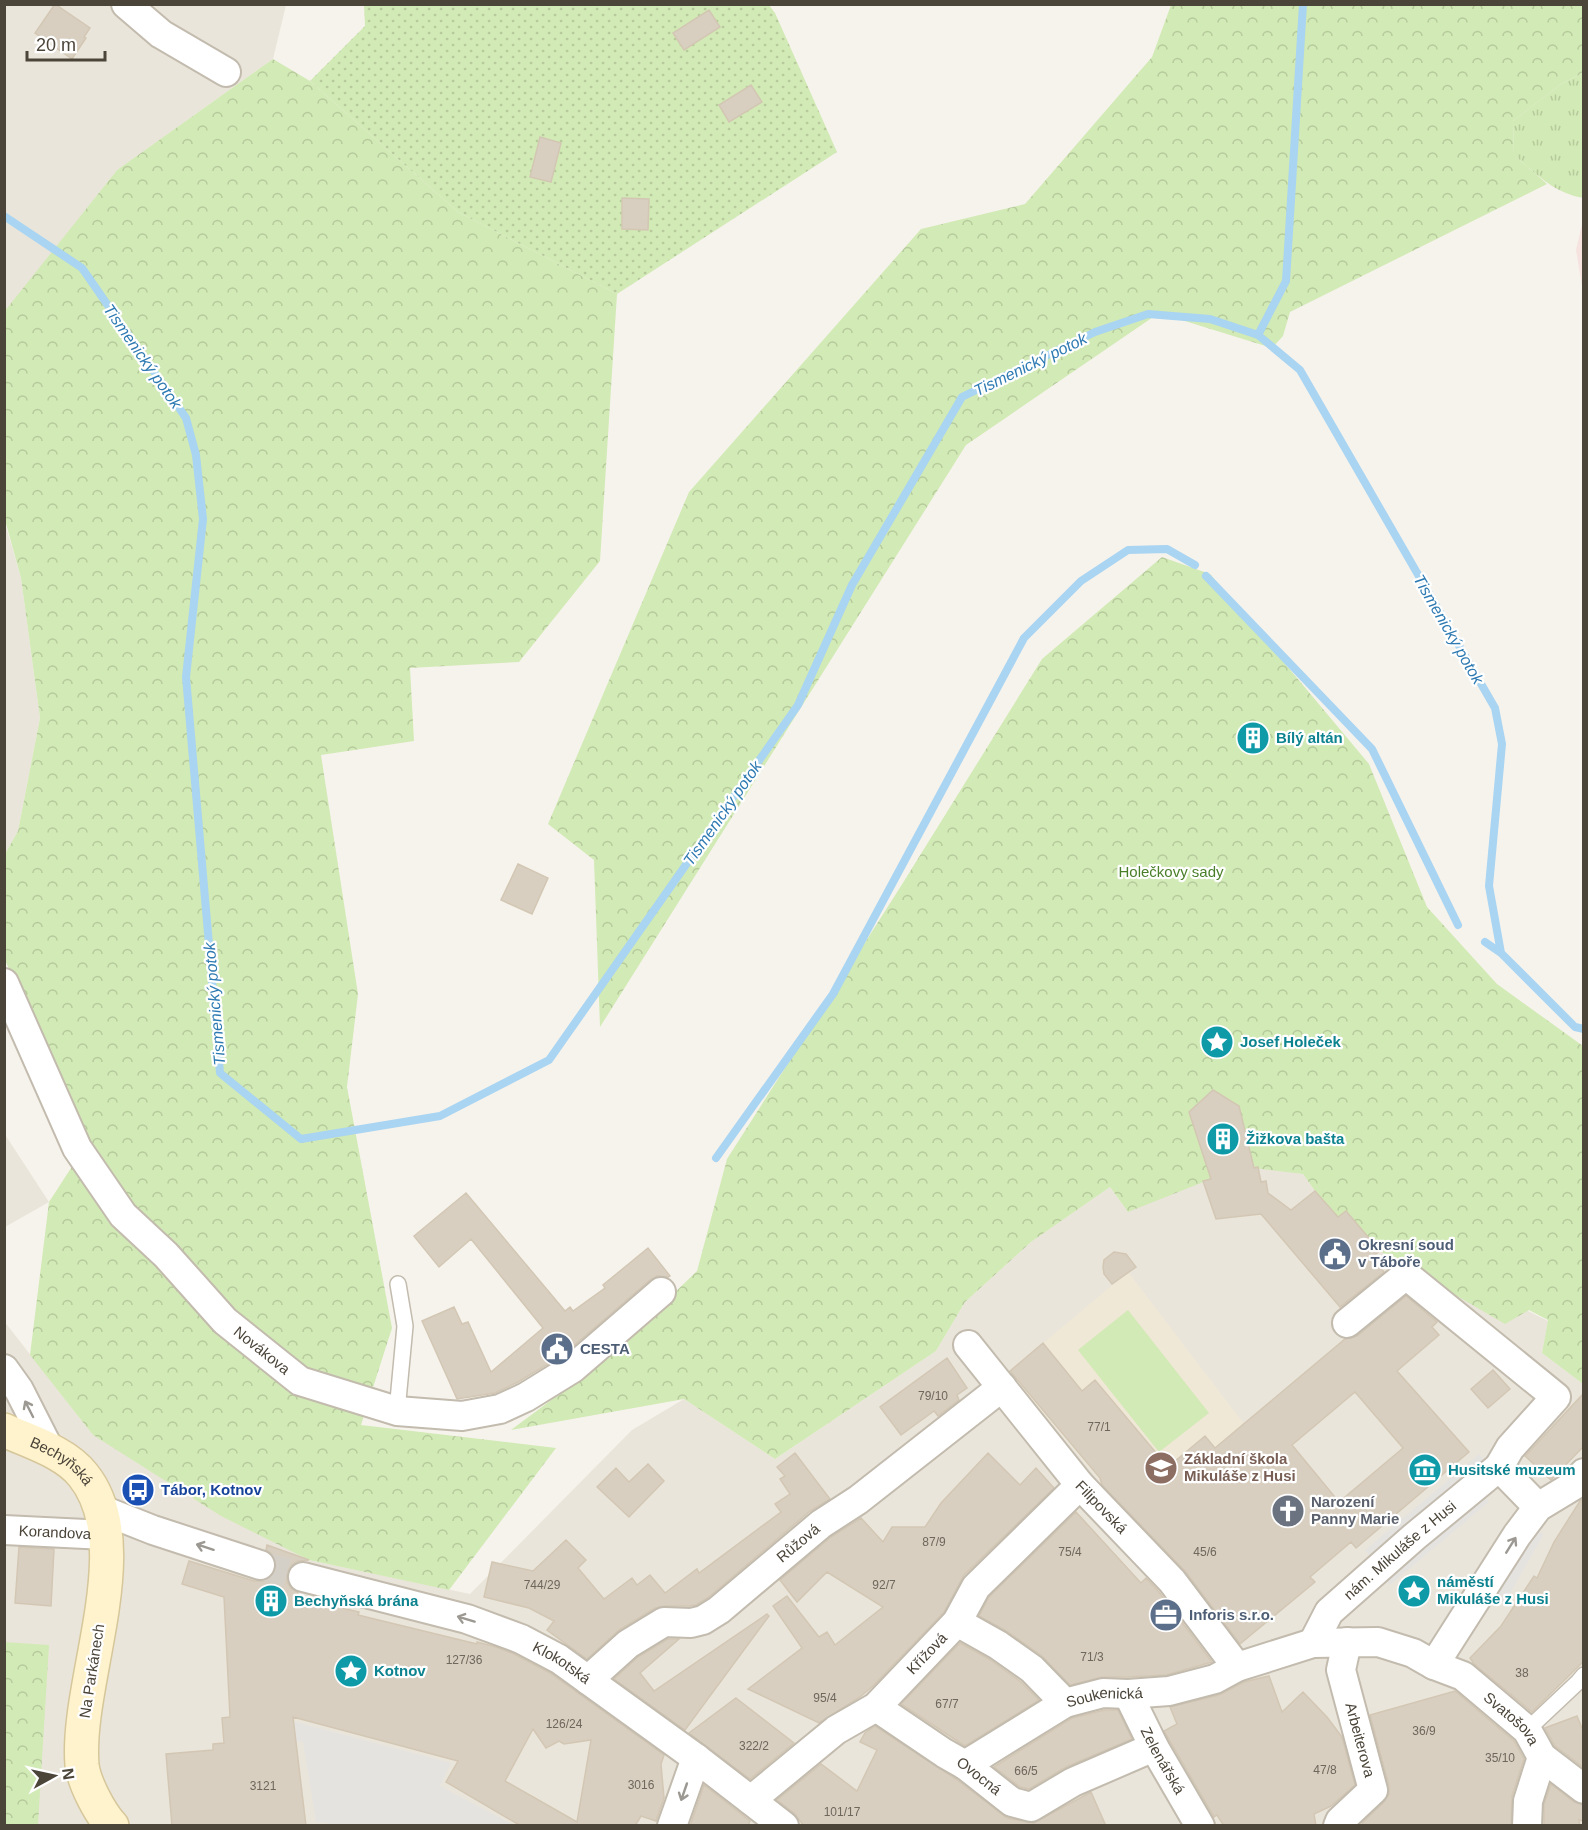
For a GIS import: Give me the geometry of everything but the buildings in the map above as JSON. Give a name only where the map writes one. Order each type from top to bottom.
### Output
[{"type":"main road","name":"Bechyňská","points":[[4,1430],[50,1451],[75,1467],[90,1485],[103,1522]]},
{"type":"main road","name":"Na Parkánech","points":[[103,1522],[105,1587],[82,1735],[82,1766],[103,1816],[112,1826]]},
{"type":"street","points":[[126,4],[161,34],[226,72]]},
{"type":"street","name":"Novákova","points":[[4,983],[77,1148],[123,1215],[166,1255],[225,1321],[300,1381],[396,1411],[462,1416],[500,1409],[526,1397],[573,1368],[661,1293]]},
{"type":"street","name":"nám. Mikuláše z Husi","points":[[1313,1643],[1329,1612],[1414,1537],[1499,1467],[1509,1448],[1556,1397],[1406,1275],[1347,1323]]},
{"type":"street","name":"Filipovská","points":[[968,1345],[1080,1485],[1172,1581],[1246,1665]]},
{"type":"street","points":[[4,1369],[19,1390],[50,1451]]},
{"type":"street","name":"Růžová","points":[[588,1680],[628,1644],[664,1622],[691,1623],[703,1620],[718,1610],[821,1524],[858,1500],[1002,1387]]},
{"type":"street","points":[[1499,1467],[1538,1507]]},
{"type":"street","points":[[1246,1665],[1313,1643],[1377,1642],[1413,1653],[1434,1665],[1517,1535],[1538,1507],[1581,1483]]},
{"type":"street","name":"Křížová","points":[[751,1800],[836,1730],[876,1707],[957,1622],[976,1587],[1080,1485]]},
{"type":"street","points":[[103,1522],[153,1530],[260,1565]]},
{"type":"street","name":"Korandova","points":[[4,1530],[103,1522]]},
{"type":"street","name":"Klokotská","points":[[303,1577],[467,1619],[521,1639],[559,1659],[696,1758],[784,1826]]},
{"type":"street","points":[[957,1622],[998,1645],[1032,1669],[1065,1703]]},
{"type":"street","name":"Arbeiterova","points":[[1338,1826],[1340,1821],[1373,1790],[1341,1670],[1347,1642]]},
{"type":"street","name":"Soukenická","points":[[966,1765],[1065,1703],[1103,1693],[1168,1691],[1215,1679],[1246,1665]]},
{"type":"street","name":"Svatošova","points":[[1434,1665],[1462,1676],[1527,1730],[1542,1757],[1584,1789]]},
{"type":"street","name":"Zelenářská","points":[[1128,1694],[1154,1747],[1200,1826]]},
{"type":"street","name":"Ovocná","points":[[876,1707],[944,1753],[966,1765],[1012,1802],[1031,1807],[1073,1782],[1154,1747]]},
{"type":"street","points":[[1527,1826],[1528,1801],[1542,1757]]},
{"type":"street","points":[[672,1826],[696,1758]]},
{"type":"lane","points":[[396,1411],[405,1326],[398,1284]]},
{"type":"lane","points":[[1527,1730],[1584,1675]]},
{"type":"shaded area","points":[[5,5],[286,5],[273,59],[117,170],[5,312]]},
{"type":"shaded area","points":[[1583,220],[1583,292],[1576,250]]},
{"type":"shaded area","points":[[4,520],[21,578],[40,718],[18,831],[5,854]]},
{"type":"shaded area","points":[[1189,1112],[1258,1167],[1303,1174],[1338,1217],[1548,1321],[1542,1353],[1583,1384],[1583,1825],[5,1825],[4,1321],[93,1435],[309,1560],[470,1594],[632,1430],[684,1399],[775,1459],[936,1351],[965,1302],[1031,1242],[1110,1187],[1128,1212]]},
{"type":"shaded area","points":[[4,1133],[49,1202],[5,1227],[4,1227]]},
{"type":"shaded area","name":"Základní škola Mikuláše z Husi","points":[[1128,1272],[1244,1424],[1310,1577],[1315,1582],[1239,1645],[1009,1372]]},
{"type":"shaded area","points":[[1479,1454],[1491,1468],[1377,1564],[1365,1550]]},
{"type":"shaded area","points":[[1484,1496],[1489,1502],[1390,1585],[1385,1579]]},
{"type":"shaded area","points":[[1529,1526],[1544,1534],[1504,1604],[1489,1595]]},
{"type":"shaded area","points":[[284,1719],[451,1763],[440,1786],[514,1825],[349,1826],[316,1822],[303,1742],[287,1741]]},
{"type":"green space","points":[[364,5],[769,5],[775,13],[837,152],[617,294],[458,212],[310,81],[365,26]]},
{"type":"green space","points":[[1171,5],[1583,5],[1583,73],[1561,84],[1513,121],[1514,155],[1547,184],[1290,312],[1283,336],[1272,348],[1159,313],[966,445],[600,1027],[594,860],[548,824],[689,492],[921,229],[1025,204],[1152,57]]},
{"type":"green space","points":[[273,59],[310,81],[458,212],[617,294],[600,561],[519,662],[410,668],[414,741],[321,755],[358,994],[347,1087],[392,1328],[361,1425],[556,1448],[449,1590],[309,1560],[221,1516],[93,1435],[30,1355],[49,1202],[86,1145],[5,960],[5,854],[18,831],[40,718],[21,578],[5,520],[4,312],[117,170]]},
{"type":"green space","points":[[1583,73],[1583,198],[1554,187],[1514,155],[1513,121],[1561,84]]},
{"type":"green space","name":"Holečkovy sady","points":[[1162,557],[1210,574],[1369,764],[1427,907],[1497,984],[1583,1046],[1583,1384],[1542,1353],[1548,1320],[1529,1310],[1505,1324],[1380,1251],[1338,1217],[1303,1174],[1254,1168],[1211,1179],[1128,1212],[1110,1187],[1031,1242],[965,1302],[936,1351],[775,1459],[684,1399],[511,1430],[605,1360],[697,1271],[727,1159],[1042,659]]},
{"type":"green space","points":[[1128,1310],[1209,1413],[1159,1452],[1078,1350]]},
{"type":"green space","points":[[4,1642],[49,1645],[38,1825],[5,1825]]},
{"type":"waterway","points":[[1258,335],[1286,281],[1303,4]]},
{"type":"waterway","name":"Tismenický potok","points":[[4,216],[82,268],[186,418],[196,455],[203,519],[186,677],[220,1073],[301,1139],[440,1116],[549,1060],[798,705],[852,585],[962,397],[1095,332],[1148,314],[1210,319],[1258,335],[1300,370],[1495,708],[1502,744],[1489,886],[1501,953],[1575,1027],[1584,1029]]},
{"type":"waterway","points":[[716,1158],[833,994],[1024,638],[1081,581],[1128,550],[1167,549],[1195,565]]},
{"type":"waterway","points":[[1206,576],[1372,749],[1458,925]]},
{"type":"waterway","points":[[1485,942],[1501,953]]},
{"type":"tunnel","points":[[260,1565],[303,1577]]},
{"type":"place","name":"Bílý altán","points":[[1253,738]]},
{"type":"place","name":"Josef Holeček","points":[[1217,1042]]},
{"type":"place","name":"Žižkova bašta","points":[[1223,1139]]},
{"type":"place","name":"Okresní soud v Táboře","points":[[1335,1254]]},
{"type":"place","name":"CESTA","points":[[557,1349]]},
{"type":"place","name":"Základní škola Mikuláše z Husi","points":[[1161,1468]]},
{"type":"place","name":"Husitské muzeum","points":[[1425,1470]]},
{"type":"place","name":"Tábor, Kotnov","points":[[138,1490]]},
{"type":"place","name":"Narození Panny Marie","points":[[1288,1511]]},
{"type":"place","name":"náměstí Mikuláše z Husi","points":[[1414,1591]]},
{"type":"place","name":"Bechyňská brána","points":[[271,1601]]},
{"type":"place","name":"Inforis s.r.o.","points":[[1166,1615]]},
{"type":"place","name":"Kotnov","points":[[351,1671]]}]
